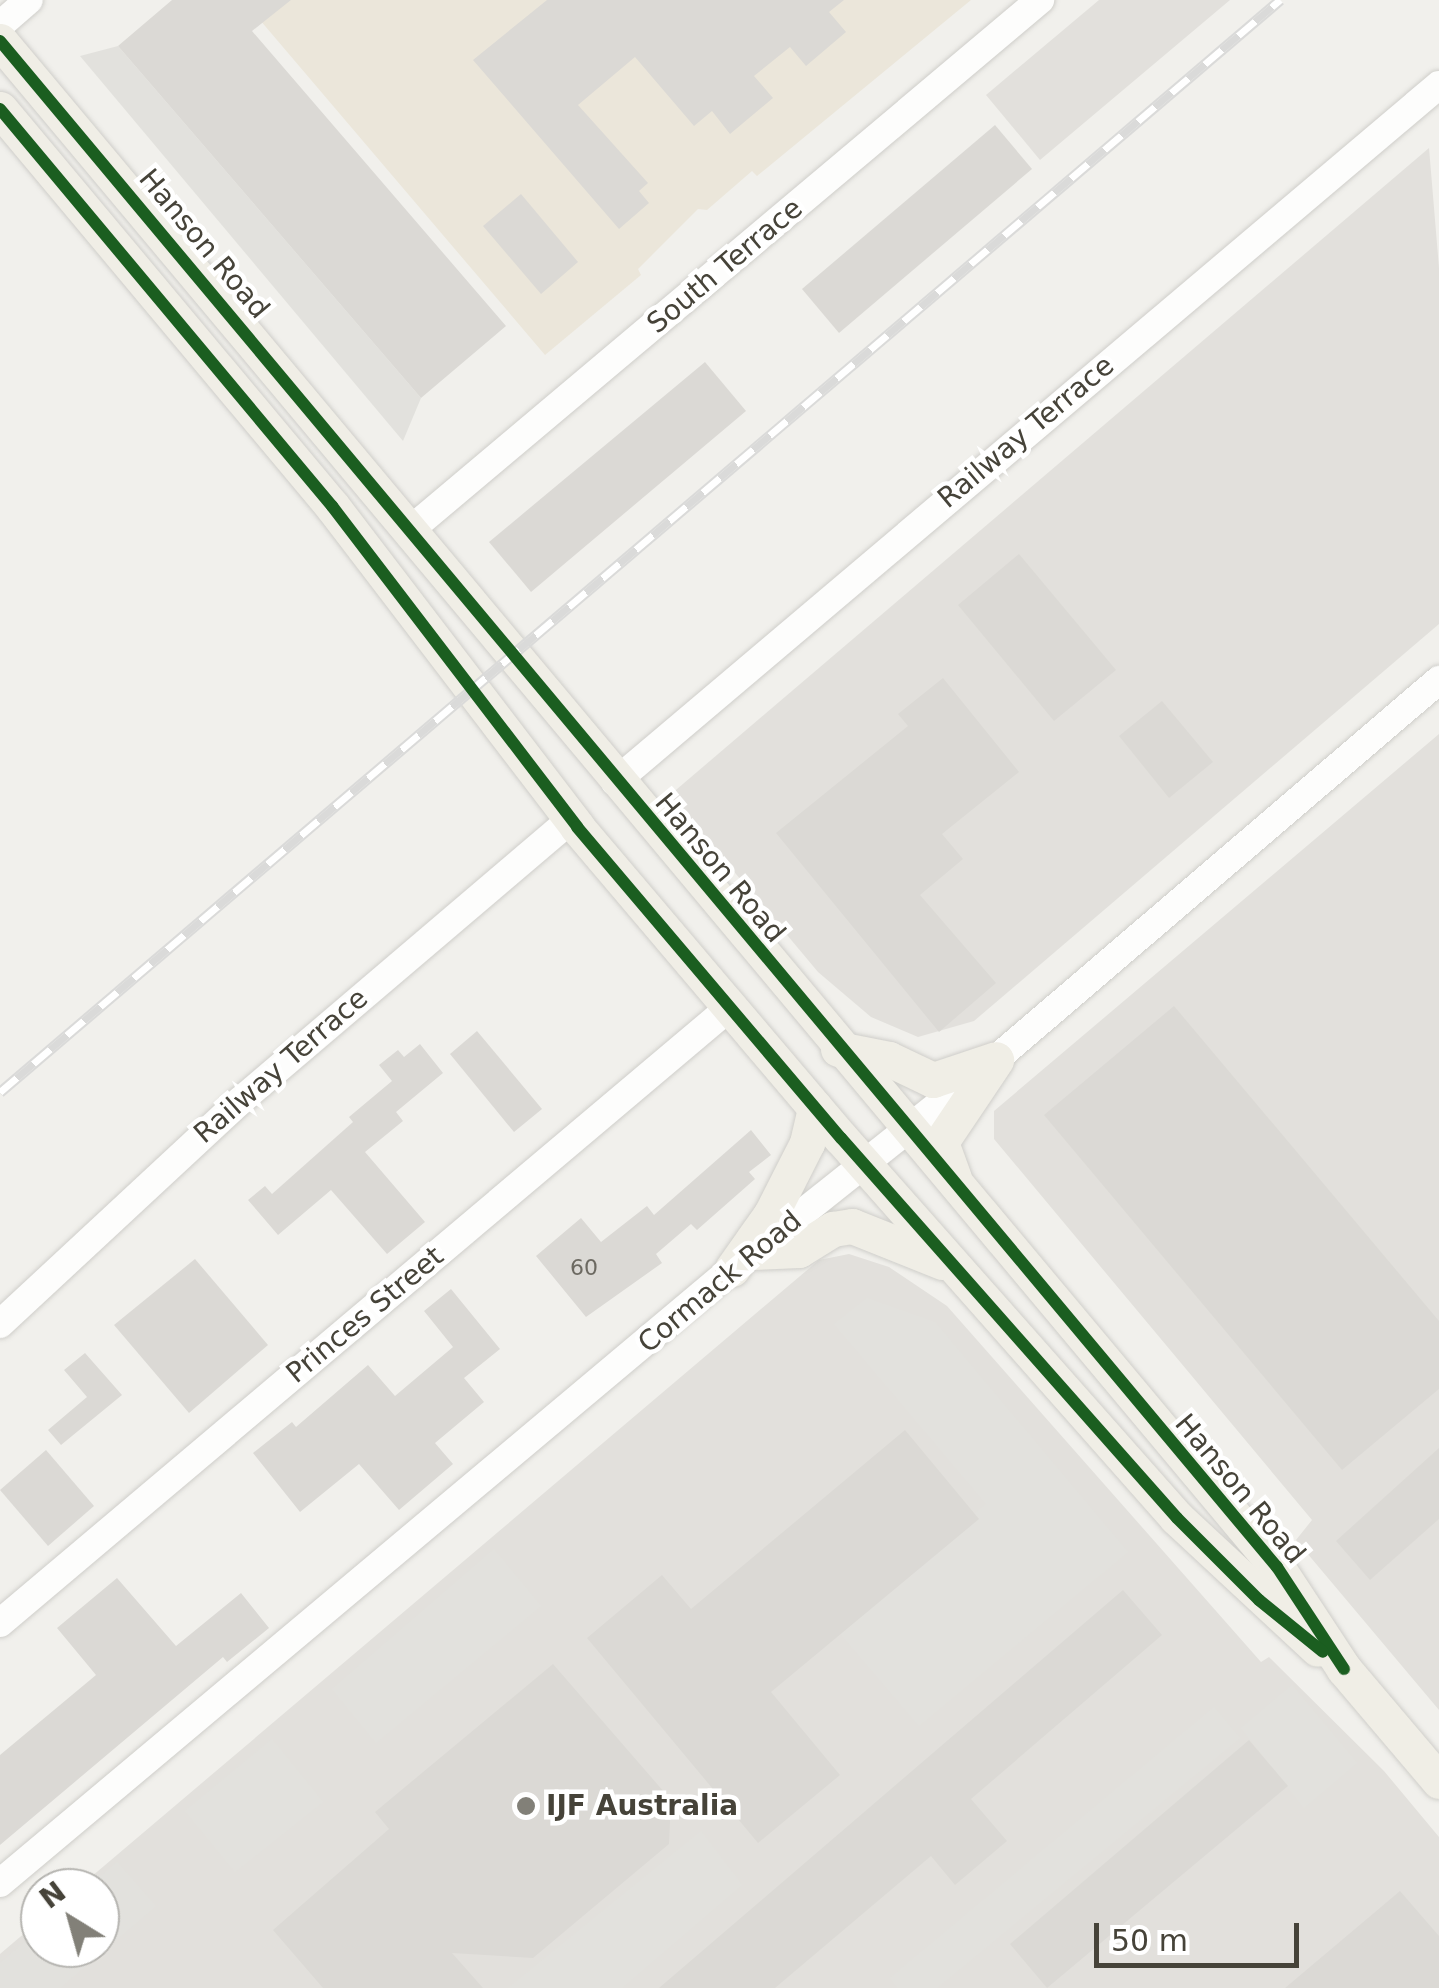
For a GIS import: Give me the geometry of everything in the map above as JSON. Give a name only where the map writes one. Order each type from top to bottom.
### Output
[{"type":"main road","name":"Hanson Road","points":[[0,41],[838,1049],[909,1128],[966,1201],[1277,1567],[1344,1669],[1439,1781]]},
{"type":"main road","name":"Hanson Road","points":[[0,110],[332,506],[571,819],[815,1108],[1177,1518],[1259,1600],[1344,1669]]},
{"type":"main road","points":[[332,506],[383,530],[409,531]]},
{"type":"main road","points":[[838,1049],[889,1059],[933,1080],[996,1059]]},
{"type":"main road","points":[[966,1201],[941,1142],[996,1059]]},
{"type":"main road","points":[[743,1260],[807,1143],[815,1108]]},
{"type":"main road","points":[[743,1260],[799,1250],[832,1229],[852,1226],[956,1268]]},
{"type":"street","points":[[0,25],[29,0]]},
{"type":"street","name":"South Terrace","points":[[409,531],[1040,0]]},
{"type":"street","name":"Railway Terrace","points":[[615,782],[1439,85]]},
{"type":"street","name":"Cormack Road","points":[[0,1882],[743,1260],[996,1059],[1439,680]]},
{"type":"street","name":"Railway Terrace","points":[[0,1324],[183,1151],[571,819]]},
{"type":"street","name":"Princes Street","points":[[0,1622],[730,1007]]},
{"type":"shaded area","points":[[243,0],[971,0],[757,176],[752,171],[707,210],[698,209],[638,269],[641,275],[545,355]]},
{"type":"shaded area","points":[[1099,0],[1230,0],[1040,160],[986,95]]},
{"type":"shaded area","points":[[118,46],[421,398],[403,441],[80,56]]},
{"type":"shaded area","points":[[1429,148],[1439,268],[1439,624],[974,1021],[918,1037],[871,1017],[818,972],[670,795]]},
{"type":"shaded area","points":[[1439,734],[1439,1710],[1296,1540],[1312,1520],[994,1139],[994,1111]]},
{"type":"shaded area","points":[[849,1254],[889,1267],[947,1306],[1261,1662],[1269,1657],[1384,1771],[1439,1837],[1439,1988],[0,1988],[0,1954],[20,1937],[20,1968],[120,1968],[120,1868],[102,1868],[819,1260]]},
{"type":"shaded area","points":[[867,1298],[935,1322],[1128,1552],[919,1726],[837,1630],[986,1504],[834,1324]]},
{"type":"shaded area","points":[[494,1549],[541,1606],[376,1743],[332,1689]]},
{"type":"shaded area","points":[[1292,1685],[1357,1763],[1304,1808],[1241,1728]]},
{"type":"shaded area","points":[[1214,1707],[1240,1738],[937,1988],[898,1988],[890,1978]]},
{"type":"shaded area","points":[[272,1739],[323,1802],[235,1872],[185,1811]]},
{"type":"shaded area","points":[[701,1831],[742,1885],[622,1988],[508,1988]]},
{"type":"shaded area","points":[[117,1862],[156,1906],[120,1937],[120,1868],[110,1868]]},
{"type":"shaded area","points":[[20,1946],[20,1968],[83,1968],[60,1988],[0,1988],[0,1963]]},
{"type":"building","points":[[172,0],[291,0],[252,31],[506,326],[421,398],[118,46]]},
{"type":"building","points":[[547,0],[844,0],[829,12],[846,32],[806,66],[790,47],[754,76],[773,98],[730,134],[712,111],[694,126],[635,57],[578,105],[648,183],[639,191],[649,203],[619,229],[473,60]]},
{"type":"building","points":[[995,125],[1032,169],[839,333],[802,289]]},
{"type":"building","points":[[521,194],[578,262],[541,294],[483,226]]},
{"type":"building","points":[[705,362],[746,411],[531,592],[489,542]]},
{"type":"building","points":[[1019,554],[1116,670],[1054,721],[958,605]]},
{"type":"building","points":[[943,678],[1019,772],[942,834],[963,859],[920,895],[996,983],[939,1032],[776,833],[908,726],[898,714]]},
{"type":"building","points":[[1162,701],[1213,762],[1169,798],[1119,736]]},
{"type":"building","points":[[1174,1006],[1439,1321],[1439,1389],[1342,1470],[1044,1115]]},
{"type":"building","points":[[477,1031],[542,1109],[514,1132],[450,1054]]},
{"type":"building","points":[[420,1044],[443,1073],[396,1112],[403,1121],[365,1152],[425,1222],[387,1254],[331,1190],[278,1235],[248,1200],[265,1186],[272,1194],[353,1122],[349,1117],[392,1081],[379,1065],[398,1050],[404,1057]]},
{"type":"building","points":[[751,1130],[771,1155],[749,1172],[755,1179],[697,1230],[691,1224],[656,1254],[662,1263],[586,1317],[536,1256],[581,1218],[601,1242],[647,1206],[654,1215]]},
{"type":"building","points":[[195,1259],[268,1345],[189,1413],[114,1325]]},
{"type":"building","points":[[451,1289],[500,1349],[464,1378],[484,1402],[435,1443],[453,1464],[399,1510],[359,1464],[300,1512],[253,1453],[292,1422],[296,1427],[368,1365],[395,1396],[453,1347],[424,1311]]},
{"type":"building","points":[[85,1353],[122,1395],[61,1445],[48,1430],[87,1397],[64,1370]]},
{"type":"building","points":[[905,1430],[979,1519],[771,1692],[840,1775],[758,1843],[587,1638],[662,1575],[691,1609]]},
{"type":"building","points":[[1439,1448],[1439,1519],[1370,1580],[1336,1541]]},
{"type":"building","points":[[46,1450],[94,1506],[48,1546],[0,1490]]},
{"type":"building","points":[[117,1578],[176,1646],[241,1593],[269,1628],[227,1662],[223,1657],[0,1845],[0,1755],[96,1675],[57,1628]]},
{"type":"building","points":[[1123,1590],[1162,1635],[971,1799],[1007,1841],[955,1885],[931,1856],[775,1988],[659,1988]]},
{"type":"building","name":"IJF Australia","points":[[553,1664],[671,1800],[669,1844],[533,1958],[452,1953],[483,1988],[323,1988],[273,1930],[389,1829],[375,1812]]},
{"type":"building","points":[[1249,1740],[1288,1786],[1047,1988],[1010,1944]]},
{"type":"building","points":[[1400,1891],[1439,1936],[1439,1988],[1285,1988]]},
{"type":"railway","points":[[0,1092],[1280,0]]},
{"type":"cycle path","points":[[0,41],[1277,1567],[1344,1669]]},
{"type":"cycle path","points":[[0,109],[332,506],[577,827],[841,1138],[1177,1518],[1259,1600],[1323,1652]]},
{"type":"place","name":"IJF Australia","points":[[526,1806]]}]
